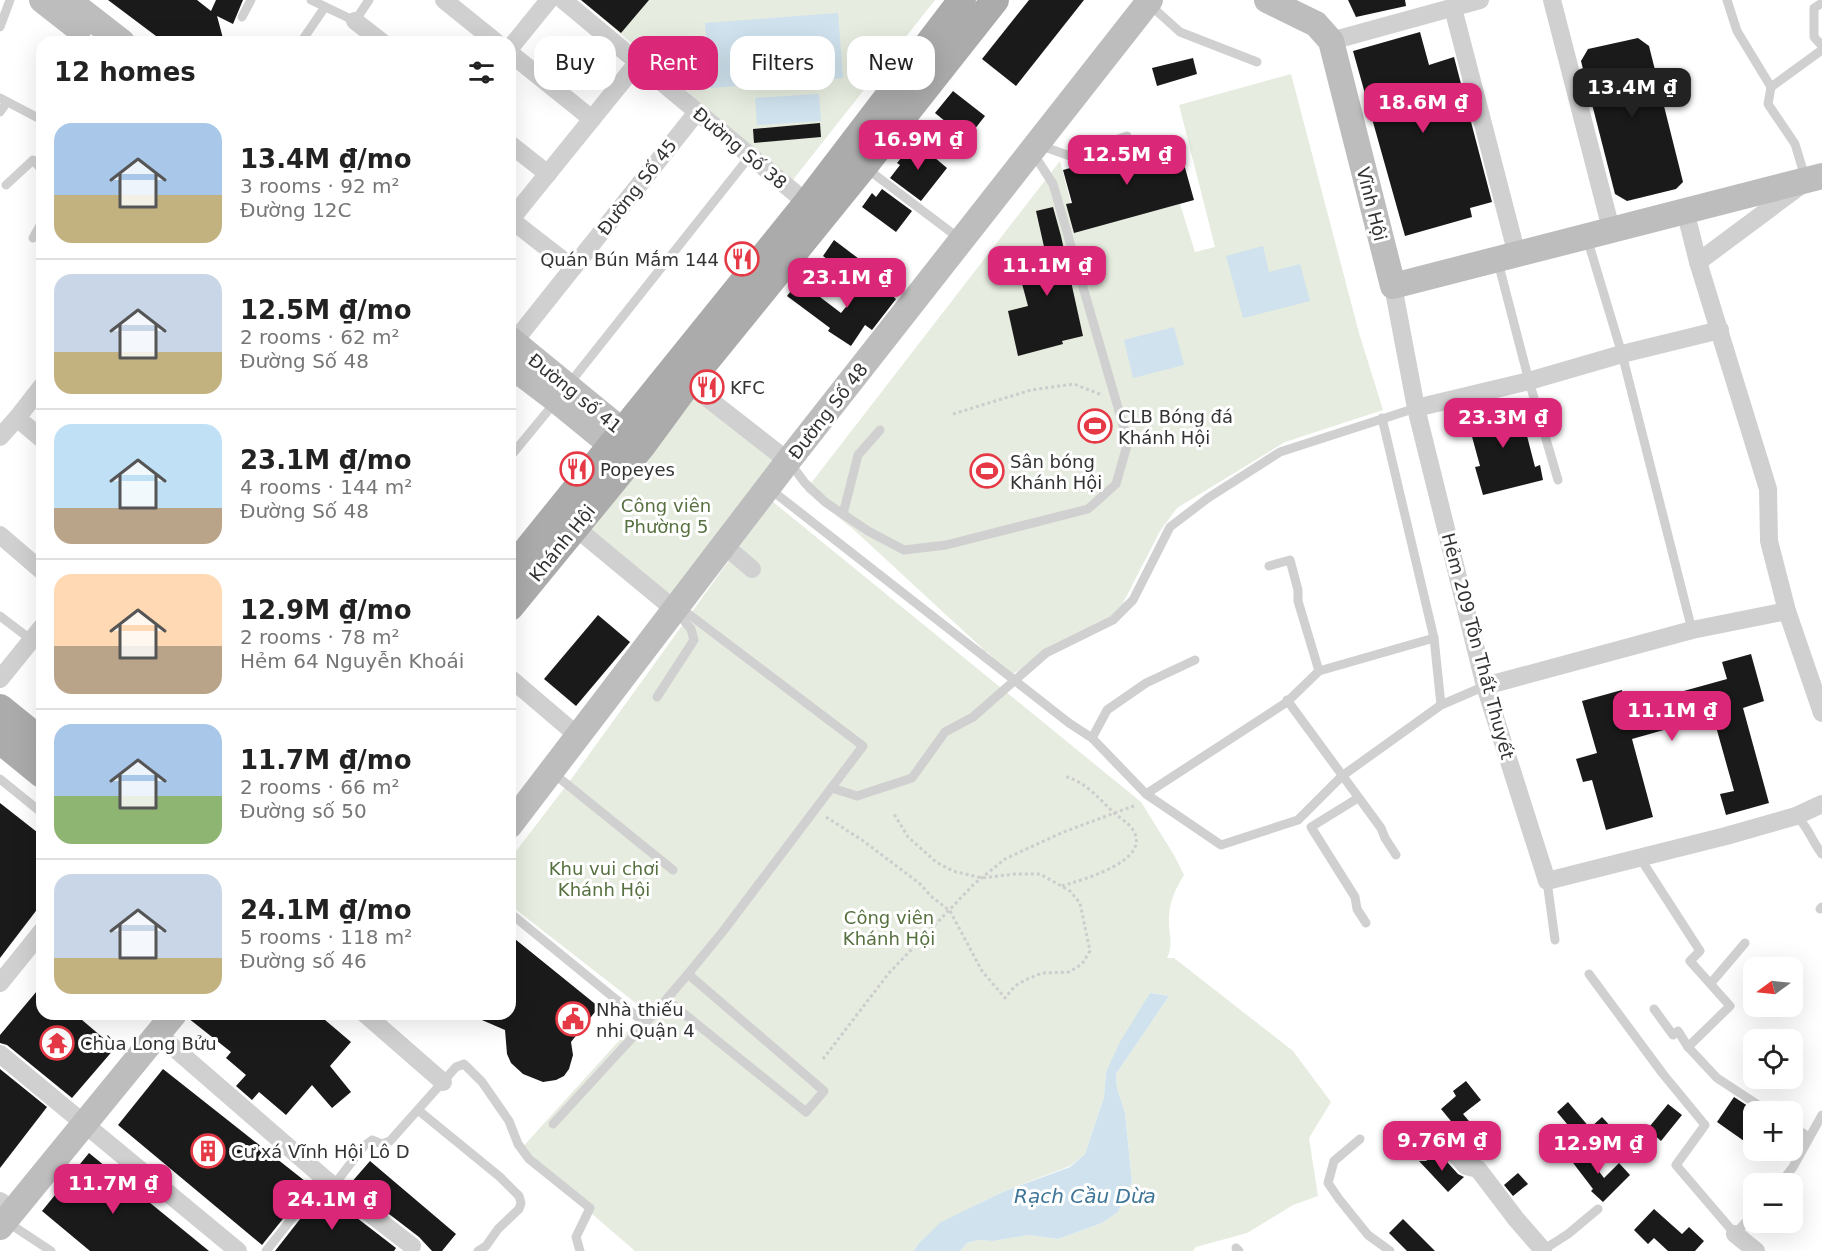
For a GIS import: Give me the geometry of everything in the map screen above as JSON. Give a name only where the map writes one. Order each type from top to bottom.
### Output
[{"type":"main road","name":"Khánh Hội","points":[[516,565],[626,446],[688,383],[995,0]]},
{"type":"main road","name":"Khánh Hội","points":[[516,601],[576,528],[626,446],[957,2]]},
{"type":"main road","points":[[0,708],[36,737]]},
{"type":"main road","points":[[1,742],[36,769]]},
{"type":"street","points":[[42,0],[88,36]]},
{"type":"street","points":[[68,0],[114,36]]},
{"type":"street","points":[[444,0],[489,36]]},
{"type":"street","points":[[516,41],[549,0]]},
{"type":"street","name":"Đường Số 38","points":[[563,0],[628,54]]},
{"type":"street","points":[[1267,0],[1316,24],[1330,41],[1480,0]]},
{"type":"street","points":[[1552,0],[1611,229]]},
{"type":"street","name":"Đường Số 48","points":[[516,817],[788,461],[1149,1]]},
{"type":"street","points":[[1459,4],[1507,257]]},
{"type":"street","points":[[355,21],[374,36]]},
{"type":"street","name":"Vĩnh Hội","points":[[1330,41],[1393,285],[1416,408]]},
{"type":"street","points":[[516,58],[592,118]]},
{"type":"street","points":[[516,212],[628,74]]},
{"type":"street","name":"Đường Số 38","points":[[671,90],[807,203]]},
{"type":"street","name":"Đường Số 45","points":[[516,342],[697,112]]},
{"type":"street","points":[[516,149],[548,174]]},
{"type":"street","points":[[1393,285],[1814,178]]},
{"type":"street","points":[[1698,262],[1814,178]]},
{"type":"street","points":[[1685,210],[1698,262],[1768,489],[1770,541],[1787,611],[1822,713]]},
{"type":"street","points":[[516,224],[573,268]]},
{"type":"street","points":[[1416,408],[1529,381],[1622,354],[1720,330]]},
{"type":"street","name":"Đường số 41","points":[[516,352],[626,446]]},
{"type":"street","points":[[688,383],[788,461]]},
{"type":"street","points":[[0,437],[36,394]]},
{"type":"street","name":"Hẻm 209 Tôn Thất Thuyết","points":[[1416,408],[1485,686],[1546,881]]},
{"type":"street","points":[[17,418],[36,434]]},
{"type":"street","points":[[576,528],[676,608]]},
{"type":"street","points":[[0,535],[36,566]]},
{"type":"street","points":[[724,544],[752,568]]},
{"type":"street","points":[[1485,686],[1692,630],[1787,611]]},
{"type":"street","points":[[0,679],[36,641]]},
{"type":"street","points":[[516,683],[578,736]]},
{"type":"street","points":[[1546,881],[1796,816],[1822,804]]},
{"type":"street","points":[[0,983],[36,938]]},
{"type":"street","points":[[372,1020],[442,1082]]},
{"type":"street","points":[[4,1215],[86,1124],[166,1024],[329,1181],[410,1249]]},
{"type":"street","points":[[0,1054],[238,1251]]},
{"type":"street","points":[[1423,1150],[1439,1136],[1466,1166],[1478,1169],[1543,1250]]},
{"type":"street","points":[[1735,1234],[1756,1251]]},
{"type":"lane","points":[[0,27],[10,0]]},
{"type":"lane","points":[[242,18],[251,0]]},
{"type":"lane","points":[[312,0],[355,21],[369,0]]},
{"type":"lane","points":[[1727,0],[1737,31],[1771,87],[1768,104],[1795,144],[1814,178]]},
{"type":"lane","points":[[1149,1],[1180,32],[1257,62]]},
{"type":"lane","points":[[1771,87],[1822,48],[1814,37],[1818,5]]},
{"type":"lane","points":[[305,36],[325,7]]},
{"type":"lane","points":[[0,112],[4,100],[36,117]]},
{"type":"lane","points":[[1034,148],[1070,156],[1127,136]]},
{"type":"lane","points":[[788,461],[805,483],[825,502],[867,531],[904,550],[946,545],[1088,509],[1116,484],[1128,442],[1053,184],[1034,148]]},
{"type":"lane","points":[[516,450],[750,156]]},
{"type":"lane","points":[[6,185],[33,160],[36,163]]},
{"type":"lane","points":[[864,166],[962,240]]},
{"type":"lane","points":[[33,238],[36,233]]},
{"type":"lane","points":[[1586,236],[1622,354],[1692,630]]},
{"type":"lane","points":[[1507,257],[1529,381],[1558,480]]},
{"type":"lane","points":[[832,788],[857,796],[912,778],[945,732],[973,717],[1046,653],[1113,620],[1133,600],[1170,527],[1208,498],[1280,452],[1416,408]]},
{"type":"lane","points":[[1382,418],[1434,638],[1441,705]]},
{"type":"lane","points":[[843,514],[858,455],[880,430]]},
{"type":"lane","points":[[768,488],[1069,723],[1092,738],[1146,794],[1221,844],[1298,820],[1342,776],[1441,705],[1485,686]]},
{"type":"lane","points":[[1269,566],[1290,560],[1298,590],[1298,601],[1319,671]]},
{"type":"lane","points":[[657,697],[694,640],[691,630],[676,608]]},
{"type":"lane","points":[[554,1124],[667,1000],[724,930],[863,746],[676,608]]},
{"type":"lane","points":[[0,616],[36,636]]},
{"type":"lane","points":[[1146,794],[1287,701],[1319,671],[1434,638]]},
{"type":"lane","points":[[1092,738],[1107,710],[1146,683],[1195,660]]},
{"type":"lane","points":[[1287,701],[1381,828],[1396,855]]},
{"type":"lane","points":[[551,771],[673,870]]},
{"type":"lane","points":[[0,779],[36,808]]},
{"type":"lane","points":[[1358,798],[1311,827],[1355,897],[1357,909],[1366,923]]},
{"type":"lane","points":[[1796,816],[1803,822],[1822,854]]},
{"type":"lane","points":[[1640,858],[1700,951],[1690,961],[1730,1006],[1688,1047]]},
{"type":"lane","points":[[1546,881],[1555,940]]},
{"type":"lane","points":[[516,918],[640,1018],[653,1015]]},
{"type":"lane","points":[[1711,983],[1745,943]]},
{"type":"lane","points":[[667,1000],[806,1112],[824,1090],[688,974]]},
{"type":"lane","points":[[1589,974],[1705,1125],[1676,1166],[1735,1234],[1743,1226]]},
{"type":"lane","points":[[1654,1009],[1673,1035],[1678,1031],[1688,1047],[1717,1078],[1752,1101]]},
{"type":"lane","points":[[266,1251],[364,1146],[372,1140],[386,1144],[390,1141],[456,1067],[464,1064],[471,1069],[509,1121],[518,1144],[529,1159],[590,1208],[576,1237],[580,1251]]},
{"type":"lane","points":[[418,1110],[519,1196],[521,1203],[519,1209],[498,1229],[486,1246],[478,1251]]},
{"type":"lane","points":[[1789,1173],[1822,1115]]},
{"type":"lane","points":[[1803,1133],[1809,1137]]},
{"type":"lane","points":[[1360,1139],[1334,1161],[1328,1183],[1368,1235],[1390,1251]]},
{"type":"lane","points":[[1543,1250],[1568,1234],[1598,1209]]},
{"type":"lane","points":[[4,1215],[51,1251]]},
{"type":"path","points":[[953,414],[1031,390],[1074,384],[1117,401]]},
{"type":"path","points":[[1062,886],[1121,863],[1131,853],[1136,842],[1133,830],[1084,785],[1064,776]]},
{"type":"path","points":[[823,1059],[889,974],[982,878],[1005,859],[1113,812],[1136,805]]},
{"type":"path","points":[[815,809],[862,840],[919,883],[950,911],[982,971],[1005,998],[1015,986],[1034,976],[1057,971],[1069,972],[1082,964],[1090,951],[1080,903],[1070,891],[1040,874],[982,878],[953,871],[936,861],[909,837],[894,814]]},
{"type":"green space","points":[[581,0],[935,0],[907,36],[847,36],[847,90],[864,90],[792,181],[686,90],[718,90],[718,36],[628,36],[628,40]]},
{"type":"green space","name":"CLB Bóng đá Khánh Hội","points":[[1291,74],[1359,333],[1383,410],[1285,442],[1177,508],[1160,531],[1122,605],[1102,625],[1057,647],[1011,675],[987,652],[983,653],[982,648],[853,529],[805,491],[1060,161],[1078,231],[1180,204],[1195,252],[1215,247],[1179,105]]},
{"type":"green space","name":"Công viên Phường 5","points":[[686,391],[780,463],[676,601],[583,525]]},
{"type":"green space","name":"Công viên Khánh Hội","points":[[772,501],[1141,802],[1184,875],[1171,905],[1170,948],[1167,958],[1174,958],[1293,1051],[1331,1102],[1309,1138],[1318,1196],[1293,1205],[1247,1233],[1196,1247],[1193,1251],[960,1251],[967,1243],[978,1240],[993,1241],[1029,1235],[1058,1239],[1102,1223],[1118,1212],[1132,1182],[1125,1113],[1117,1088],[1116,1074],[1169,996],[1150,993],[1106,1072],[1104,1097],[1085,1154],[1070,1166],[1005,1191],[942,1222],[918,1244],[914,1251],[635,1251],[519,1151],[646,1011],[516,910],[516,851],[572,778]]},
{"type":"water","points":[[838,13],[843,78],[835,79],[835,36],[730,36],[730,86],[718,87],[718,36],[706,36],[705,23]]},
{"type":"water","points":[[819,94],[821,121],[757,125],[755,98]]},
{"type":"water","points":[[1263,246],[1269,272],[1300,264],[1310,301],[1243,318],[1226,256]]},
{"type":"water","points":[[1174,327],[1184,365],[1133,378],[1124,340]]},
{"type":"water","name":"Rạch Cầu Dừa","points":[[1150,993],[1169,996],[1116,1074],[1117,1088],[1125,1113],[1132,1182],[1118,1212],[1102,1223],[1058,1239],[1029,1235],[993,1241],[978,1240],[967,1243],[960,1251],[914,1251],[918,1244],[941,1222],[1005,1191],[1070,1167],[1085,1154],[1104,1097],[1106,1072],[1120,1042]]},
{"type":"building","points":[[108,0],[197,0],[211,11],[216,0],[243,0],[233,24],[217,16],[222,36],[156,36]]},
{"type":"building","points":[[581,0],[649,0],[621,33]]},
{"type":"building","points":[[1029,0],[1084,0],[1016,86],[982,59]]},
{"type":"building","points":[[1348,0],[1405,0],[1406,6],[1356,17]]},
{"type":"building","points":[[1420,32],[1429,65],[1454,57],[1492,202],[1470,208],[1472,217],[1405,236],[1353,51]]},
{"type":"building","points":[[1638,38],[1649,46],[1683,182],[1676,189],[1627,201],[1615,194],[1581,61],[1588,49]]},
{"type":"building","points":[[1193,58],[1197,74],[1157,86],[1152,68]]},
{"type":"building","points":[[953,91],[985,116],[967,139],[935,113]]},
{"type":"building","points":[[820,123],[821,137],[754,143],[753,129]]},
{"type":"building","points":[[1177,139],[1194,200],[1074,233],[1066,204],[1072,203],[1063,170]]},
{"type":"building","points":[[915,141],[947,168],[921,201],[890,178],[900,165],[897,163]]},
{"type":"building","points":[[882,189],[912,211],[896,232],[862,207],[872,193],[876,197]]},
{"type":"building","points":[[1053,207],[1083,336],[1018,356],[1008,311],[1028,306],[1021,280],[1031,277],[1029,265],[1047,260],[1036,211]]},
{"type":"building","points":[[834,240],[867,265],[856,281],[823,256]]},
{"type":"building","points":[[870,277],[896,299],[872,330],[865,325],[851,346],[828,331],[830,328],[787,296],[799,281],[841,313]]},
{"type":"building","points":[[1524,404],[1531,431],[1526,432],[1535,467],[1540,465],[1543,480],[1483,495],[1475,467],[1480,466],[1471,433],[1467,434],[1462,417]]},
{"type":"building","points":[[598,615],[630,642],[576,706],[544,679]]},
{"type":"building","points":[[1751,654],[1764,701],[1743,708],[1769,803],[1726,815],[1720,794],[1734,791],[1713,716],[1632,739],[1653,817],[1606,830],[1592,780],[1583,782],[1576,759],[1597,753],[1582,701],[1622,690],[1626,707],[1727,679],[1722,662]]},
{"type":"building","points":[[0,803],[36,831],[36,911],[0,958]]},
{"type":"building","points":[[516,940],[599,1007],[571,1042],[573,1055],[569,1069],[564,1076],[556,1080],[543,1082],[523,1074],[511,1063],[507,1054],[505,1030],[482,1020],[516,1020]]},
{"type":"building","name":"Chùa Long Bửu","points":[[36,992],[36,1020],[82,1020],[115,1048],[72,1098],[7,1045],[0,1043],[0,1035]]},
{"type":"building","points":[[191,1020],[325,1020],[351,1042],[330,1066],[351,1092],[332,1108],[312,1085],[286,1115],[259,1092],[252,1100],[236,1086],[246,1075],[226,1058],[231,1052]]},
{"type":"building","points":[[0,1069],[47,1107],[0,1168]]},
{"type":"building","name":"Cư xá Vĩnh Hội Lô D","points":[[163,1069],[310,1185],[262,1245],[118,1125]]},
{"type":"building","points":[[1466,1081],[1481,1100],[1463,1114],[1490,1146],[1475,1157],[1450,1131],[1455,1126],[1441,1109],[1456,1096],[1453,1091]]},
{"type":"building","points":[[1734,1097],[1743,1103],[1743,1140],[1717,1122]]},
{"type":"building","points":[[1568,1102],[1590,1128],[1602,1117],[1612,1128],[1588,1149],[1557,1112]]},
{"type":"building","points":[[1668,1104],[1682,1115],[1661,1141],[1650,1131],[1650,1126]]},
{"type":"building","points":[[1579,1145],[1604,1178],[1619,1163],[1630,1175],[1603,1202],[1591,1191],[1593,1189],[1567,1155]]},
{"type":"building","points":[[1438,1152],[1458,1174],[1464,1177],[1448,1192],[1419,1161],[1426,1161]]},
{"type":"building","points":[[89,1153],[209,1251],[90,1251],[42,1211]]},
{"type":"building","points":[[370,1161],[456,1234],[442,1251],[432,1251],[419,1237],[350,1184]]},
{"type":"building","points":[[1518,1173],[1528,1184],[1513,1196],[1504,1185]]},
{"type":"building","points":[[322,1191],[396,1248],[394,1251],[275,1251]]},
{"type":"building","points":[[1654,1209],[1682,1234],[1689,1227],[1704,1241],[1695,1251],[1668,1251],[1654,1238],[1648,1244],[1634,1230]]},
{"type":"building","points":[[1403,1219],[1435,1251],[1407,1251],[1389,1233]]},
{"type":"place","name":"Quán Bún Mắm 144","points":[[742,259]]},
{"type":"place","name":"KFC","points":[[707,387]]},
{"type":"place","name":"CLB Bóng đá Khánh Hội","points":[[1095,426]]},
{"type":"place","name":"Popeyes","points":[[577,469]]},
{"type":"place","name":"Sân bóng Khánh Hội","points":[[987,471]]},
{"type":"place","name":"Nhà thiếu nhi Quận 4","points":[[573,1019]]},
{"type":"place","name":"Chùa Long Bửu","points":[[57,1043]]},
{"type":"place","name":"Cư xá Vĩnh Hội Lô D","points":[[208,1151]]},
{"type":"park label","name":"Khu vui chơi Khánh Hội","points":[[604,878]]}]
